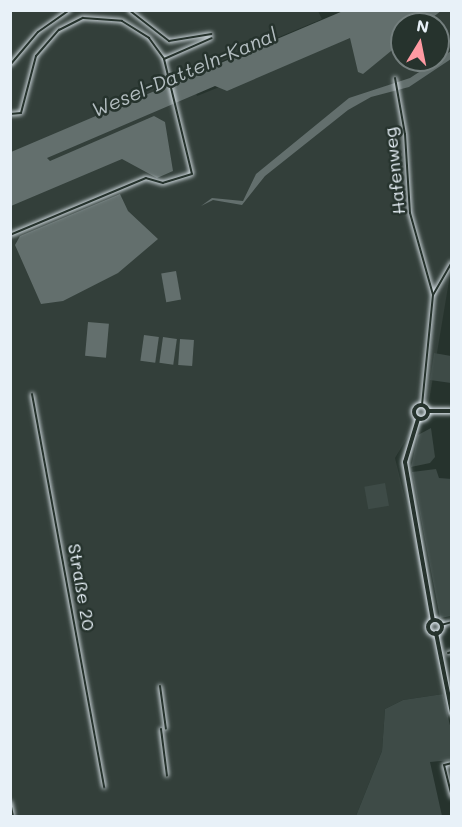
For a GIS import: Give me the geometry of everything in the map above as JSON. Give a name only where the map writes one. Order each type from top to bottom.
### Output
[{"type":"main road","points":[[436,633],[428,628],[433,620],[405,462],[418,419],[414,411],[422,405],[428,411],[452,411]]},
{"type":"main road","points":[[418,419],[425,418],[428,411]]},
{"type":"main road","points":[[433,620],[441,625],[436,633],[452,713]]},
{"type":"street","points":[[10,65],[39,32],[70,10]]},
{"type":"street","points":[[129,10],[169,41],[212,36],[164,58]]},
{"type":"street","points":[[10,114],[21,113],[40,50],[74,21],[102,17],[122,21],[149,38],[164,58],[171,77],[175,104],[192,174],[163,183],[146,178],[10,235]]},
{"type":"street","name":"Hafenweg","points":[[395,80],[405,134],[410,213],[433,295]]},
{"type":"street","points":[[422,405],[433,295],[452,262]]},
{"type":"street","name":"Straße 20","points":[[32,394],[104,787]]},
{"type":"street","points":[[441,625],[452,622]]},
{"type":"street","points":[[160,686],[166,729]]},
{"type":"street","points":[[161,729],[166,776]]},
{"type":"street","points":[[452,763],[444,765],[452,797]]},
{"type":"street","points":[[10,802],[13,816]]},
{"type":"shaded area","points":[[11,11],[318,11],[322,19],[191,74],[197,96],[390,18],[390,72],[450,72],[450,12],[406,12],[451,11],[451,269],[429,401],[395,458],[417,547],[443,694],[403,700],[385,709],[382,751],[356,816],[11,816]]},
{"type":"shaded area","points":[[343,11],[441,11],[390,12],[390,52],[363,74],[358,72],[350,38],[227,91],[215,86],[47,158],[50,161],[154,116],[165,122],[173,171],[157,178],[122,159],[11,206],[11,152]]},
{"type":"shaded area","points":[[419,72],[432,72],[409,87],[371,97],[348,110],[265,176],[242,205],[213,200],[201,206],[212,198],[243,201],[256,174],[349,98],[410,78]]},
{"type":"shaded area","points":[[120,194],[128,211],[158,239],[118,273],[63,301],[41,304],[15,245],[20,236]]},
{"type":"shaded area","points":[[176,271],[181,300],[166,302],[161,274]]},
{"type":"shaded area","points":[[88,322],[109,324],[106,358],[85,356]]},
{"type":"shaded area","points":[[144,335],[159,337],[155,363],[140,361]]},
{"type":"shaded area","points":[[163,337],[177,339],[173,365],[159,363]]},
{"type":"shaded area","points":[[180,339],[194,340],[192,366],[178,365]]},
{"type":"shaded area","points":[[434,353],[451,356],[451,383],[430,380]]},
{"type":"shaded area","points":[[431,428],[435,457],[430,463],[411,467],[418,435]]},
{"type":"shaded area","points":[[436,469],[439,478],[452,479],[451,616],[440,618],[412,472]]},
{"type":"shaded area","points":[[385,483],[389,506],[368,509],[364,487]]},
{"type":"shaded area","points":[[443,694],[451,730],[451,760],[430,762],[442,816],[356,816],[382,751],[385,709],[403,700]]},
{"type":"water label","name":"Wesel-Datteln-Kanal","points":[[184,72]]}]
